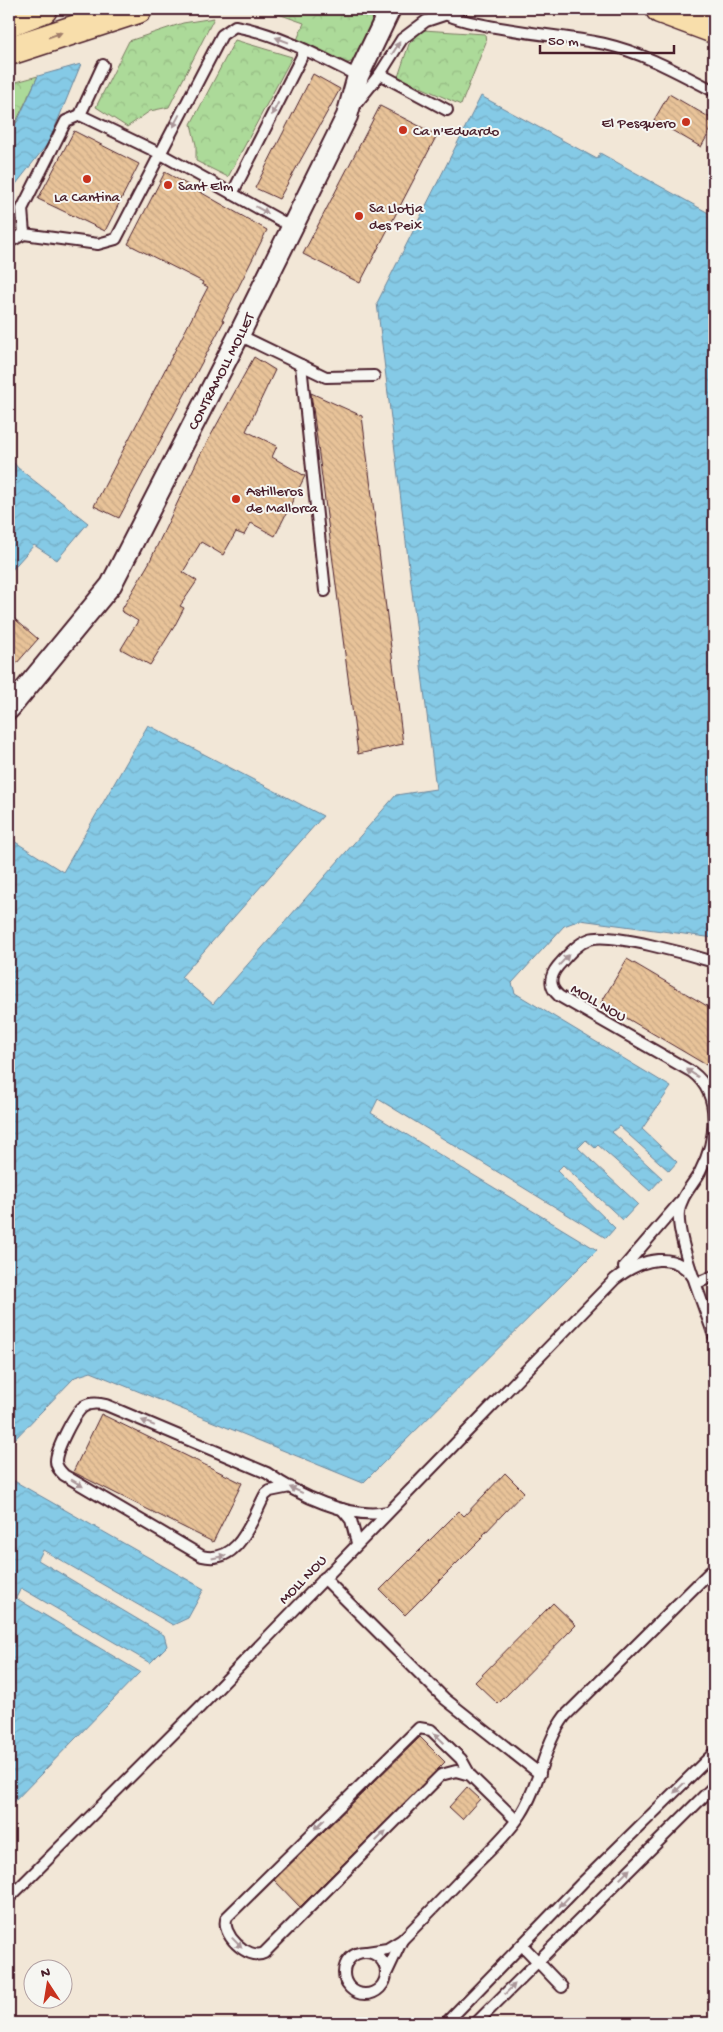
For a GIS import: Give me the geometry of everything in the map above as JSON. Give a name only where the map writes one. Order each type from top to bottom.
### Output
[{"type":"highway","points":[[9,22],[43,9]]},
{"type":"highway","points":[[660,9],[714,29]]},
{"type":"highway","points":[[9,51],[130,11]]},
{"type":"street","name":"CONTRAMOLL MOLLET","points":[[9,709],[111,585],[239,335],[347,116],[358,76],[390,9]]},
{"type":"lane","points":[[347,116],[380,74],[402,39],[441,12],[606,44],[659,62],[714,91]]},
{"type":"lane","points":[[9,242],[24,234],[98,244],[113,241],[119,234],[159,153],[222,35],[235,26],[256,30],[305,50],[358,76]]},
{"type":"lane","points":[[232,194],[305,50]]},
{"type":"lane","points":[[24,234],[22,210],[66,121],[80,114],[103,65]]},
{"type":"lane","points":[[380,74],[447,110]]},
{"type":"lane","points":[[80,114],[159,153],[292,227]]},
{"type":"lane","points":[[239,335],[326,377],[374,376]]},
{"type":"lane","points":[[301,365],[325,591]]},
{"type":"lane","name":"MOLL NOU","points":[[9,1898],[200,1706],[615,1279],[682,1200],[708,1156],[713,1130],[714,1110],[711,1095],[698,1077],[559,996],[552,988],[551,981],[555,969],[573,950],[593,938],[606,938],[672,950],[714,962]]},
{"type":"lane","name":"MOLL NOU","points":[[682,1200],[679,1223],[697,1283]]},
{"type":"lane","name":"MOLL NOU","points":[[615,1279],[639,1263],[661,1260],[686,1270],[697,1283]]},
{"type":"lane","points":[[714,1276],[697,1283],[711,1313],[714,1336]]},
{"type":"lane","points":[[290,1487],[270,1491],[265,1495],[239,1545],[225,1556],[210,1558],[202,1556],[64,1475],[59,1470],[56,1459],[76,1414],[83,1408],[97,1403],[106,1405],[267,1473],[290,1487],[341,1509],[366,1514],[388,1512]]},
{"type":"lane","points":[[341,1509],[351,1520],[357,1543]]},
{"type":"lane","points":[[402,1940],[388,1965],[381,1987],[362,1994],[350,1987],[344,1974],[346,1967],[354,1956],[387,1949],[402,1940],[497,1843],[516,1820],[531,1797],[550,1740],[565,1716],[714,1568]]},
{"type":"lane","points":[[324,1578],[445,1699],[540,1774]]},
{"type":"lane","points":[[470,1775],[456,1771],[441,1775],[264,1953],[251,1955],[228,1933],[225,1925],[227,1917],[414,1730],[423,1727],[431,1730],[461,1759],[470,1775],[516,1820]]},
{"type":"lane","points":[[446,2023],[523,1946],[582,1883],[714,1754]]},
{"type":"lane","points":[[476,2023],[714,1786]]},
{"type":"lane","points":[[523,1946],[562,1987]]},
{"type":"lane","points":[[367,1952],[379,1957],[386,1969],[386,1975]]},
{"type":"green space","points":[[264,9],[382,9],[362,58],[345,64],[297,40],[304,23]]},
{"type":"green space","points":[[214,18],[169,107],[150,111],[127,127],[96,107],[129,41],[183,23]]},
{"type":"green space","points":[[423,30],[485,34],[486,42],[461,105],[398,77],[409,44]]},
{"type":"green space","points":[[235,40],[292,57],[228,177],[196,161],[196,145],[191,124]]},
{"type":"green space","points":[[38,76],[16,122],[9,132],[9,84]]},
{"type":"water","points":[[81,64],[49,142],[9,193],[9,132],[17,122],[38,76]]},
{"type":"water","points":[[481,96],[597,159],[600,153],[714,216],[714,938],[580,920],[564,926],[512,983],[515,993],[671,1087],[642,1129],[677,1162],[669,1171],[619,1126],[612,1132],[662,1178],[650,1191],[598,1145],[595,1148],[586,1140],[578,1148],[638,1204],[623,1220],[563,1165],[557,1171],[615,1228],[606,1238],[378,1099],[371,1113],[597,1250],[363,1483],[91,1372],[75,1377],[9,1445],[9,838],[63,872],[148,725],[323,816],[181,977],[213,1004],[396,795],[436,789],[377,303]]},
{"type":"water","points":[[9,457],[18,468],[88,523],[57,560],[34,545],[9,573]]},
{"type":"water","points":[[9,1478],[204,1589],[188,1618],[173,1625],[43,1550],[38,1560],[164,1635],[167,1646],[150,1663],[21,1588],[16,1598],[140,1672],[9,1807]]},
{"type":"building","points":[[313,74],[340,89],[279,199],[255,188]]},
{"type":"building","name":"El Pesquero","points":[[669,94],[714,120],[714,124],[701,147],[654,120]]},
{"type":"building","name":"Sa Llotja des Peix","points":[[380,106],[437,135],[360,283],[303,254]]},
{"type":"building","points":[[74,131],[139,164],[105,231],[38,199]]},
{"type":"building","points":[[165,172],[267,230],[222,320],[224,321],[119,518],[94,506],[208,287],[202,284],[203,282],[128,244]]},
{"type":"building","name":"Astilleros de Mallorca","points":[[254,357],[275,370],[246,431],[277,446],[272,457],[305,476],[275,536],[251,523],[244,535],[236,532],[223,555],[201,542],[183,572],[197,581],[180,606],[184,608],[150,665],[121,649],[138,621],[121,611],[149,563],[199,457]]},
{"type":"building","points":[[311,393],[362,416],[403,744],[358,754]]},
{"type":"building","points":[[9,614],[38,639],[9,672]]},
{"type":"building","points":[[627,959],[714,1010],[714,1055],[708,1066],[601,1003]]},
{"type":"building","points":[[101,1414],[242,1483],[213,1542],[73,1472]]},
{"type":"building","points":[[505,1473],[524,1492],[484,1536],[405,1615],[380,1590],[459,1511],[464,1516]]},
{"type":"building","points":[[553,1603],[576,1625],[498,1704],[475,1682]]},
{"type":"building","points":[[420,1737],[445,1762],[300,1907],[274,1880]]},
{"type":"building","points":[[467,1787],[480,1799],[462,1819],[449,1807]]},
{"type":"place","name":"El Pesquero","points":[[686,122]]},
{"type":"place","name":"Ca n'Eduardo","points":[[403,130]]},
{"type":"place","name":"La Cantina","points":[[87,179]]},
{"type":"place","name":"Sant Elm","points":[[168,185]]},
{"type":"place","name":"Sa Llotja des Peix","points":[[359,216]]},
{"type":"place","name":"Astilleros de Mallorca","points":[[236,499]]}]
